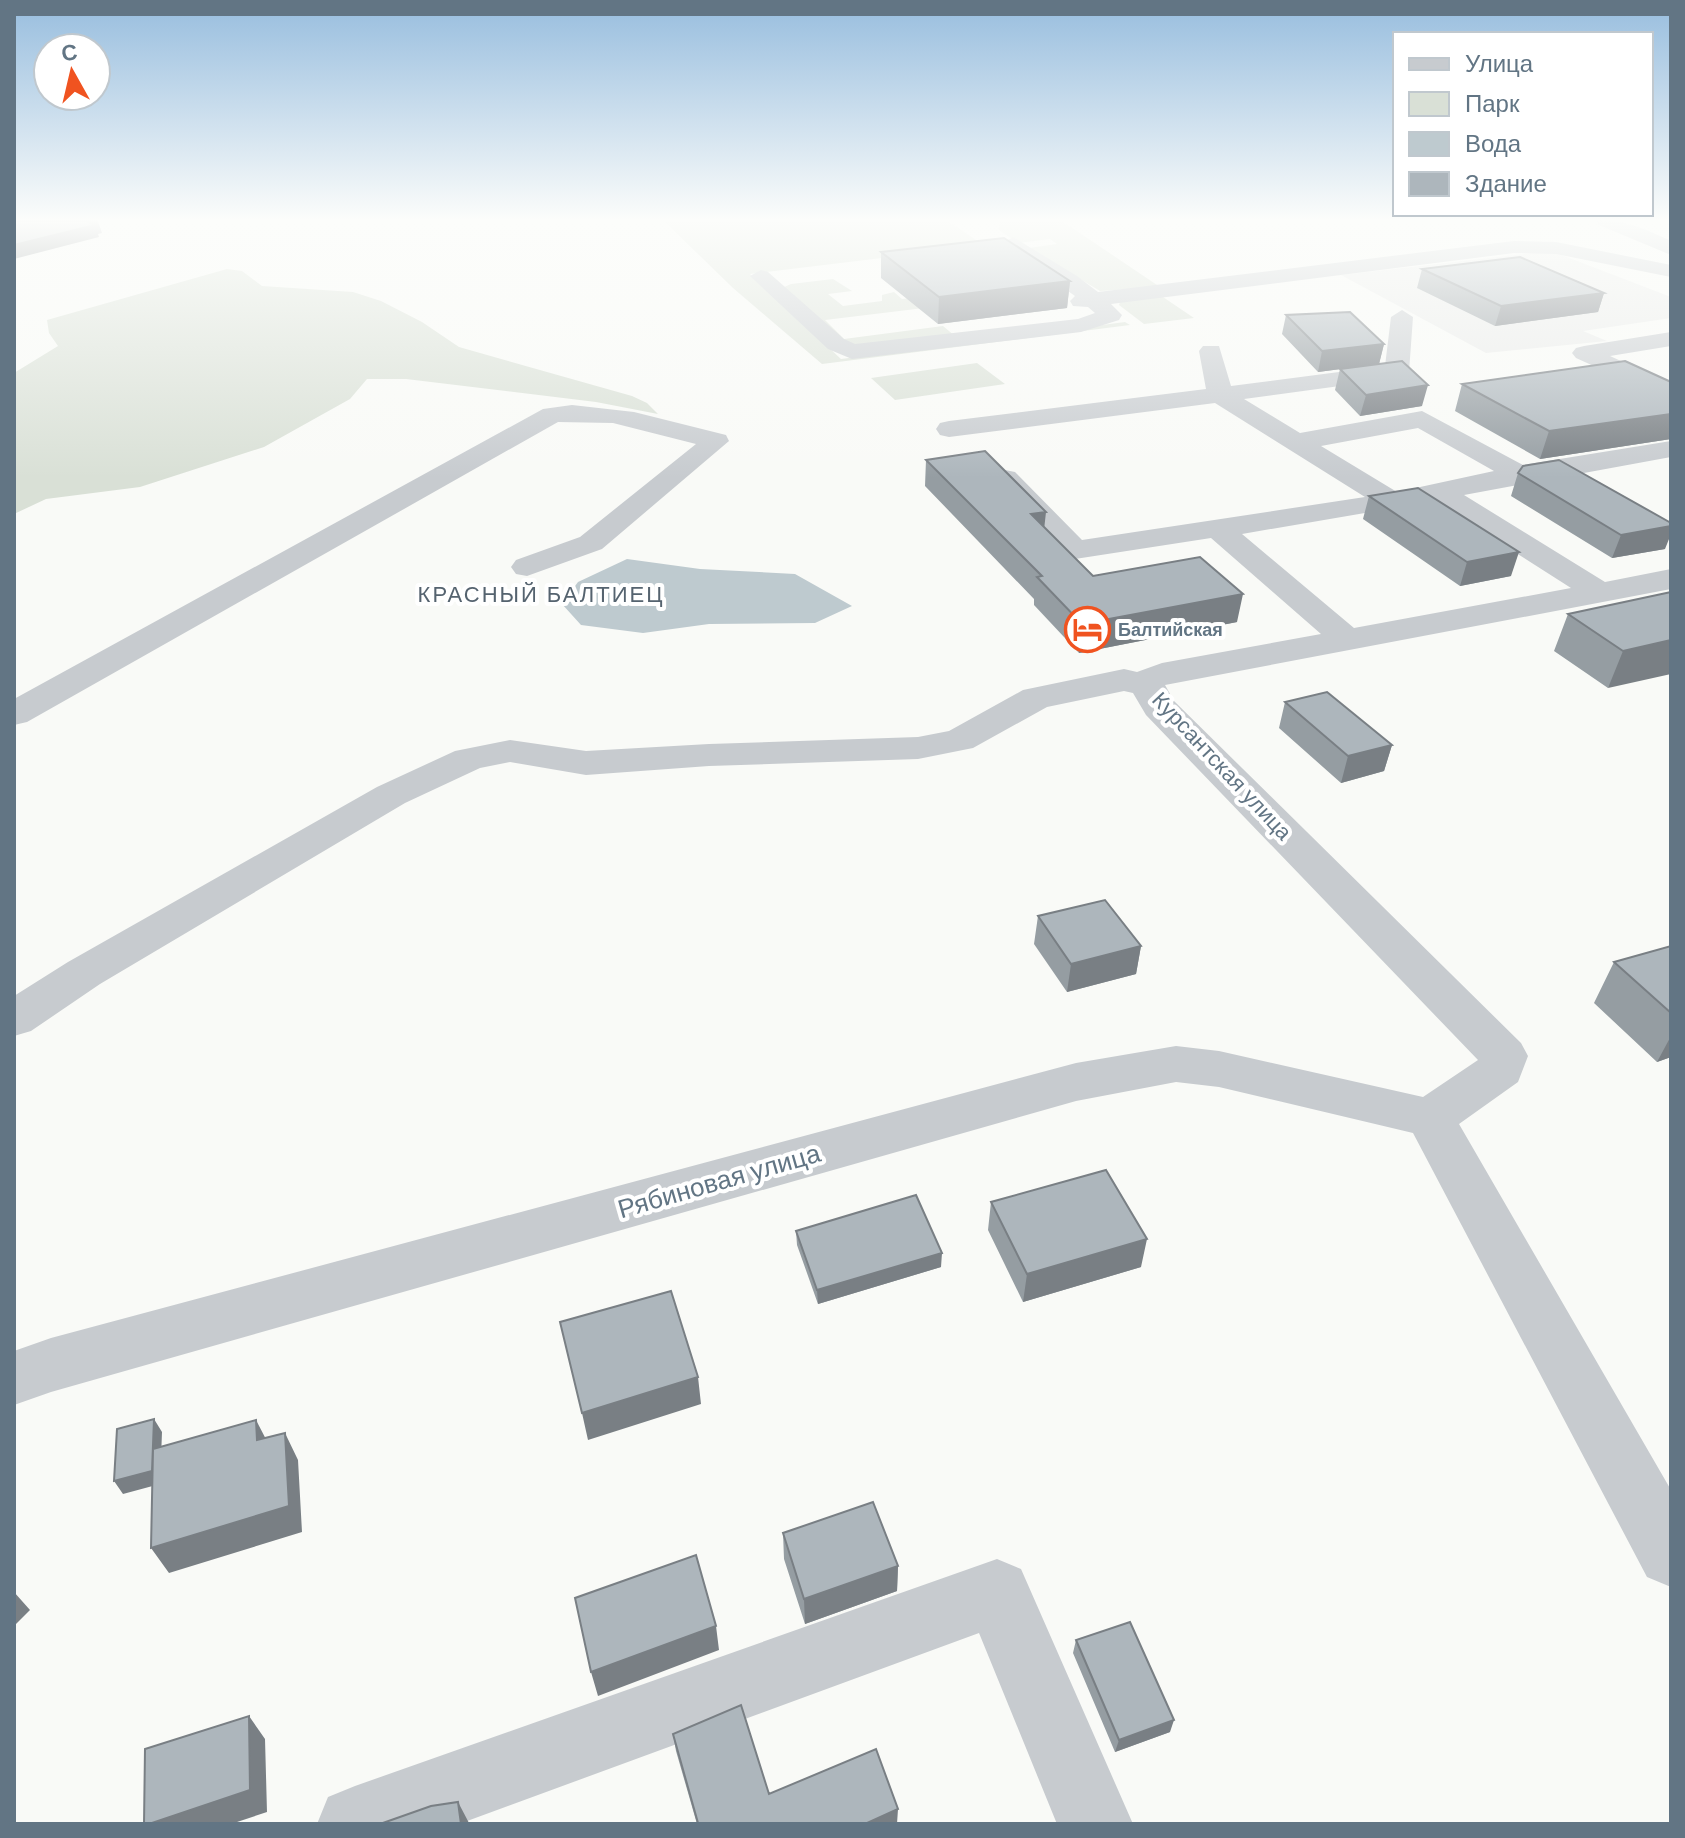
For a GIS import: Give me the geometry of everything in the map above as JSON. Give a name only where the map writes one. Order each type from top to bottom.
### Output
[{"type":"street","points":[[795,307],[836,344],[852,352],[1081,325],[1111,315],[1098,307]]},
{"type":"street","points":[[949,429],[1397,372],[1402,317]]},
{"type":"street","points":[[1671,339],[1584,353],[1671,393]]},
{"type":"street","points":[[1211,351],[1220,395],[1392,502]]},
{"type":"street","points":[[14,714],[552,415],[568,412],[598,414],[716,441],[591,543],[527,567]]},
{"type":"street","points":[[1298,442],[1422,419],[1519,474]]},
{"type":"street","points":[[1005,478],[1075,550],[1392,502],[1519,474],[1671,449]]},
{"type":"street","points":[[1440,492],[1601,593]]},
{"type":"street","points":[[1218,529],[1348,640]]},
{"type":"street","name":"Курсантская улица","points":[[1430,1118],[1501,1069],[1504,1056],[1159,707],[1147,685],[1150,679],[1162,674],[1671,579]]},
{"type":"street","points":[[14,1019],[84,973],[377,803],[469,759],[510,751],[586,763],[709,755],[918,748],[960,740],[1036,698],[1124,680],[1147,685]]},
{"type":"street","name":"Рябиновая улица","points":[[14,1378],[51,1365],[1045,1090],[1130,1071],[1176,1064],[1219,1069],[1430,1118]]},
{"type":"street","points":[[1430,1118],[1671,1554]]},
{"type":"street","points":[[355,1824],[997,1593],[1095,1824]]},
{"type":"shaded area","points":[[1400,307],[1671,307],[1671,318],[1583,331],[1607,341],[1486,353]]},
{"type":"green space","points":[[94,307],[392,307],[459,347],[632,396],[647,403],[658,414],[596,402],[406,379],[367,379],[350,399],[264,447],[140,487],[46,499],[14,514],[14,373],[58,346],[49,333],[47,320]]},
{"type":"green space","points":[[755,307],[785,307],[841,359],[1125,322],[1130,325],[822,364]]},
{"type":"green space","points":[[804,307],[924,308],[825,320],[844,339],[943,326],[955,336],[848,345]]},
{"type":"green space","points":[[1121,307],[1177,307],[1194,318],[1144,324]]},
{"type":"green space","points":[[977,363],[1005,384],[895,400],[871,378]]},
{"type":"water","points":[[627,559],[700,569],[795,574],[852,606],[815,623],[709,624],[643,633],[581,625],[562,604],[578,582]]},
{"type":"building","points":[[1350,312],[1384,344],[1322,351],[1286,315]]},
{"type":"building","points":[[1402,361],[1428,385],[1366,395],[1340,369]]},
{"type":"building","points":[[1625,361],[1671,382],[1671,414],[1549,431],[1462,384]]},
{"type":"building","points":[[985,451],[1046,512],[1031,514],[1093,576],[1200,557],[1243,594],[1082,624],[1037,577],[1042,576],[926,460]]},
{"type":"building","points":[[1559,460],[1671,523],[1671,526],[1621,535],[1518,473],[1523,466]]},
{"type":"building","points":[[1418,488],[1519,552],[1467,562],[1369,496]]},
{"type":"building","points":[[1671,592],[1671,640],[1623,651],[1568,614]]},
{"type":"building","points":[[1327,692],[1392,745],[1348,756],[1285,702]]},
{"type":"building","points":[[1105,900],[1141,946],[1071,964],[1038,916]]},
{"type":"building","points":[[1671,946],[1671,1013],[1614,962]]},
{"type":"building","points":[[1106,1170],[1147,1239],[1027,1274],[991,1202]]},
{"type":"building","points":[[916,1195],[942,1253],[817,1290],[796,1231]]},
{"type":"building","points":[[671,1291],[698,1377],[582,1413],[560,1322]]},
{"type":"building","points":[[154,1419],[152,1471],[114,1481],[117,1429]]},
{"type":"building","points":[[256,1420],[257,1440],[285,1433],[289,1506],[151,1548],[153,1449]]},
{"type":"building","points":[[873,1502],[898,1566],[804,1599],[783,1533]]},
{"type":"building","points":[[696,1555],[716,1626],[591,1672],[575,1598]]},
{"type":"building","points":[[1130,1622],[1174,1720],[1119,1740],[1076,1640]]},
{"type":"building","points":[[741,1705],[769,1794],[876,1749],[898,1809],[865,1824],[696,1824],[673,1734]]},
{"type":"building","points":[[249,1716],[250,1790],[144,1824],[145,1749]]},
{"type":"building","points":[[458,1802],[461,1824],[380,1824],[431,1806]]},
{"type":"place","name":"Балтийская","points":[[1087,630]]},
{"type":"district","name":"КРАСНЫЙ БАЛТИЕЦ","points":[[541,594]]}]
